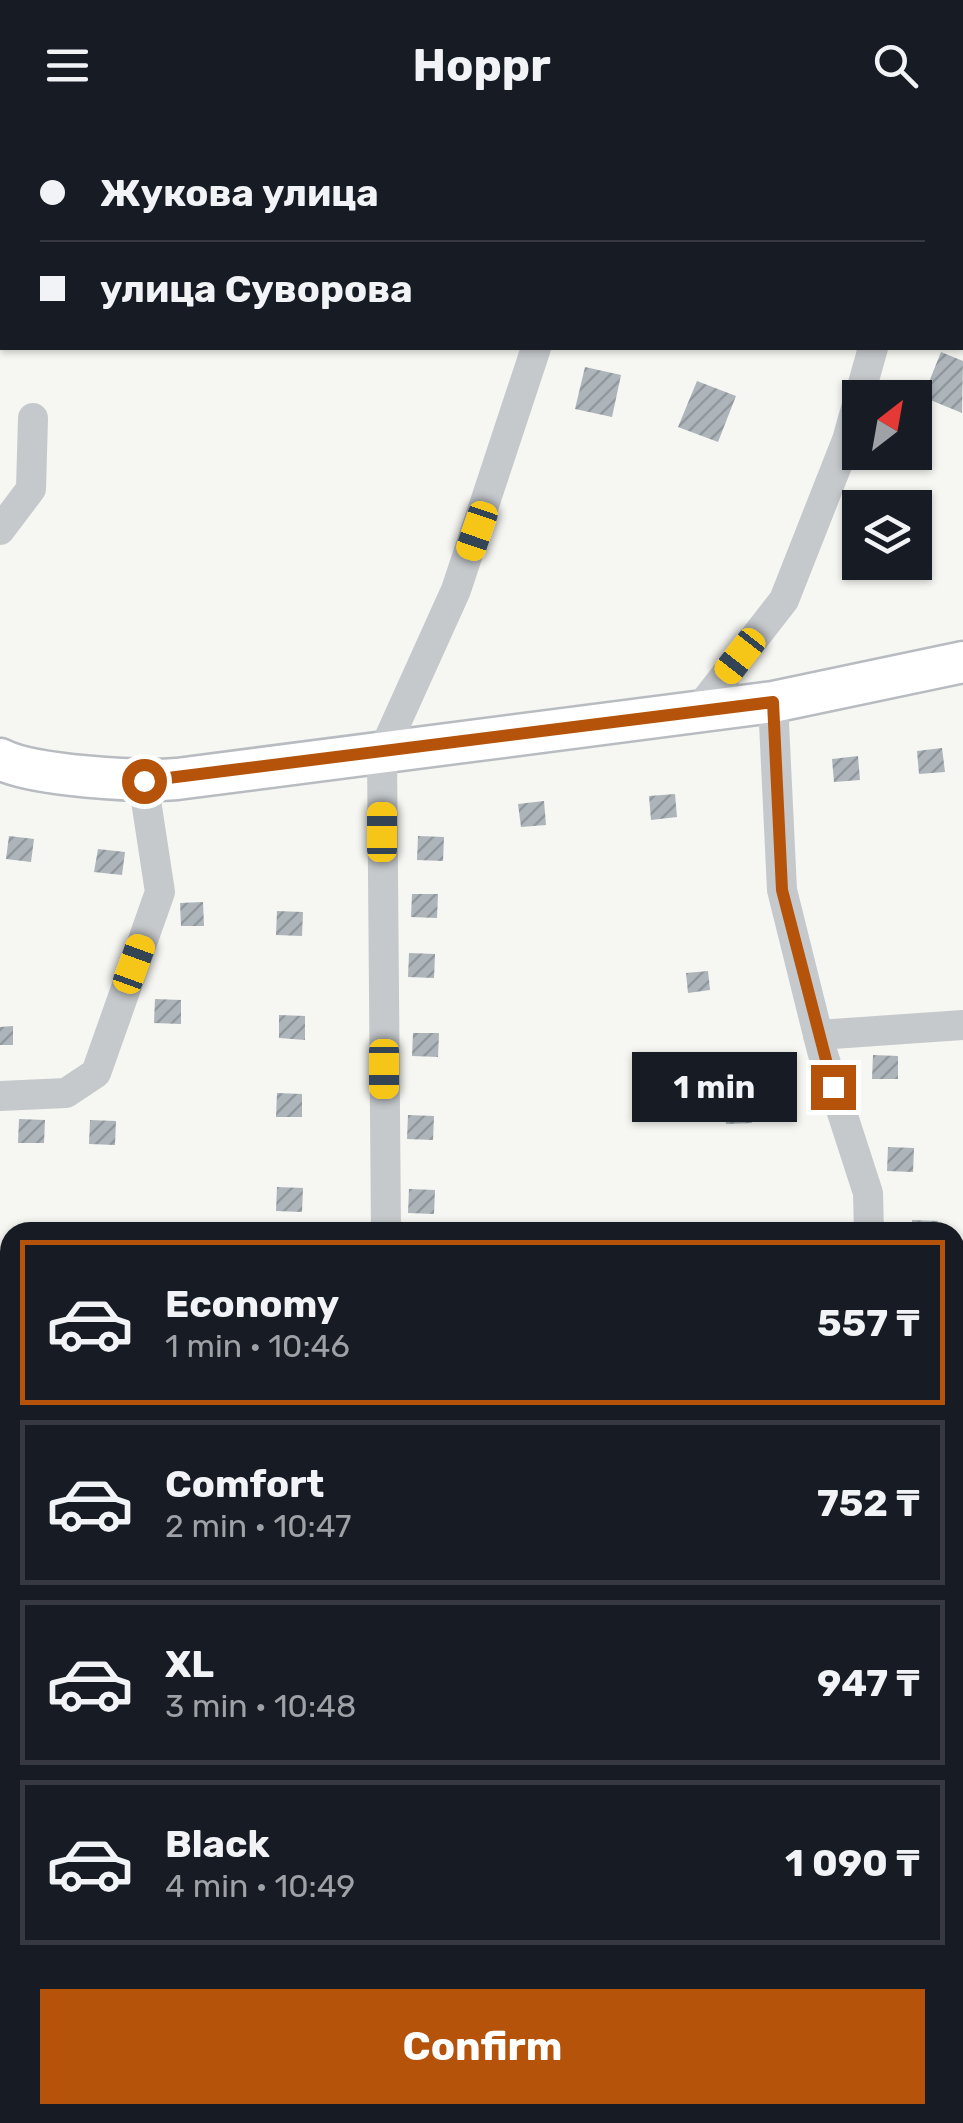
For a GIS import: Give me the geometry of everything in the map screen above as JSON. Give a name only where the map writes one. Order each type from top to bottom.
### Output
[{"type":"main road","points":[[2,763],[144,781],[773,702],[963,662]]},
{"type":"street","points":[[386,1222],[382,754],[456,590],[535,350]]},
{"type":"street","points":[[696,713],[784,600],[848,440],[871,350]]},
{"type":"street","points":[[0,530],[31,489],[33,418]]},
{"type":"street","points":[[773,702],[782,890],[818,1035],[868,1193],[869,1222]]},
{"type":"street","points":[[0,1096],[66,1094],[96,1072],[160,892],[144,781]]},
{"type":"street","points":[[818,1035],[963,1025]]},
{"type":"building","points":[[941,352],[963,361],[962,413],[932,401],[930,380]]},
{"type":"building","points":[[585,367],[621,375],[612,417],[575,409]]},
{"type":"building","points":[[697,381],[736,396],[718,442],[678,427]]},
{"type":"building","points":[[942,748],[945,772],[919,774],[917,751]]},
{"type":"building","points":[[858,756],[860,780],[834,782],[832,759]]},
{"type":"building","points":[[675,794],[677,817],[651,820],[649,796]]},
{"type":"building","points":[[544,801],[546,825],[521,827],[518,804]]},
{"type":"building","points":[[9,836],[34,839],[31,862],[6,859]]},
{"type":"building","points":[[418,836],[444,837],[443,861],[417,860]]},
{"type":"building","points":[[98,849],[125,852],[122,875],[94,872]]},
{"type":"building","points":[[412,894],[438,894],[437,918],[411,917]]},
{"type":"building","points":[[203,902],[204,926],[181,926],[180,903]]},
{"type":"building","points":[[277,911],[303,912],[302,936],[276,935]]},
{"type":"building","points":[[409,953],[435,954],[434,978],[408,977]]},
{"type":"building","points":[[708,971],[710,990],[688,993],[686,973]]},
{"type":"building","points":[[155,999],[181,1000],[181,1024],[154,1023]]},
{"type":"building","points":[[279,1015],[305,1016],[305,1040],[279,1038]]},
{"type":"building","points":[[13,1026],[13,1045],[0,1045],[0,1027]]},
{"type":"building","points":[[413,1033],[439,1033],[438,1057],[412,1056]]},
{"type":"building","points":[[873,1055],[898,1056],[898,1079],[872,1079]]},
{"type":"building","points":[[277,1093],[302,1094],[302,1117],[276,1117]]},
{"type":"building","points":[[751,1100],[752,1123],[726,1124],[725,1101]]},
{"type":"building","points":[[408,1115],[434,1116],[433,1140],[407,1139]]},
{"type":"building","points":[[19,1119],[45,1120],[44,1143],[18,1143]]},
{"type":"building","points":[[90,1120],[116,1121],[115,1145],[89,1144]]},
{"type":"building","points":[[888,1147],[914,1148],[913,1172],[887,1171]]},
{"type":"building","points":[[277,1187],[303,1188],[302,1212],[276,1211]]},
{"type":"building","points":[[409,1189],[435,1190],[434,1214],[408,1213]]},
{"type":"route","points":[[144,781],[773,702],[782,890],[833,1087]]}]
